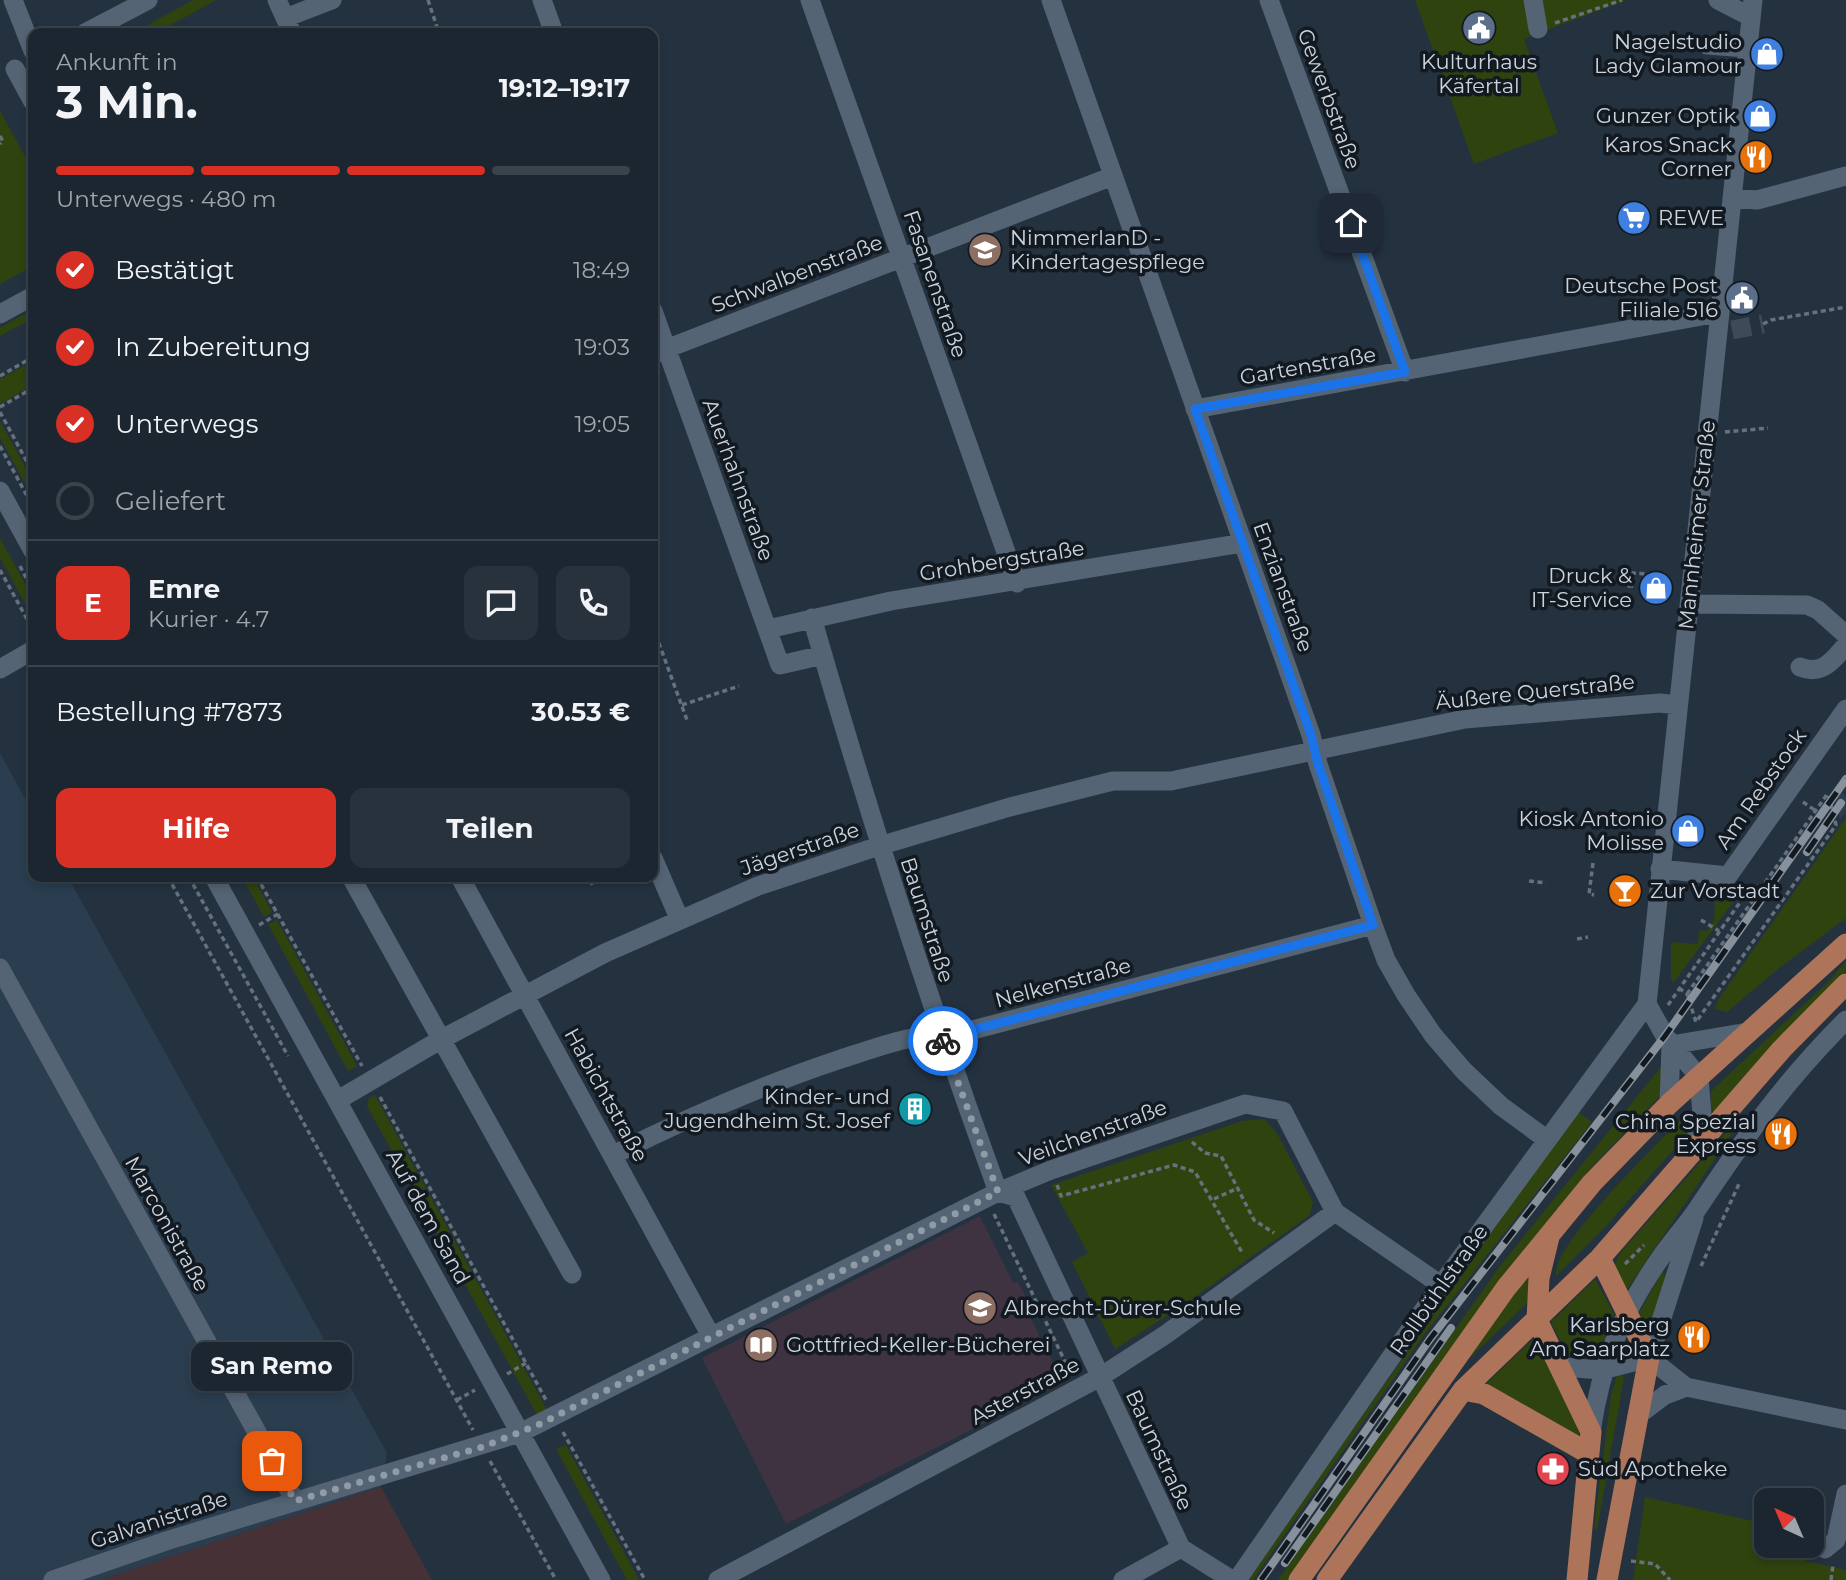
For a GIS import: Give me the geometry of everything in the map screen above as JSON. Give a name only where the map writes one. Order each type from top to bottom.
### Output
[{"type":"main road","points":[[1299,1580],[1506,1287],[1591,1183],[1669,1104],[1846,944]]},
{"type":"main road","points":[[1327,1580],[1463,1390],[1600,1258],[1782,1049],[1846,984]]},
{"type":"main road","points":[[1550,1231],[1539,1278],[1537,1320],[1562,1367],[1589,1442],[1577,1580]]},
{"type":"main road","points":[[1600,1258],[1649,1358],[1608,1580]]},
{"type":"main road","points":[[1463,1390],[1484,1394],[1589,1442]]},
{"type":"main road","points":[[1580,1538],[1596,1548],[1612,1551]]},
{"type":"street","points":[[13,0],[28,38]]},
{"type":"street","points":[[119,26],[148,0]]},
{"type":"street","points":[[285,17],[332,0]]},
{"type":"street","points":[[542,0],[552,28]]},
{"type":"street","name":"Fasanenstraße","points":[[810,0],[1017,583]]},
{"type":"street","name":"Enzianstraße","points":[[1051,0],[1243,543],[1373,925],[1399,983],[1433,1035],[1464,1071],[1501,1106],[1546,1139]]},
{"type":"street","name":"Gewerbstraße","points":[[1269,0],[1405,372]]},
{"type":"street","points":[[1533,0],[1538,29]]},
{"type":"street","points":[[1718,0],[1752,9]]},
{"type":"street","name":"Mannheimer Straße","points":[[1647,1004],[1689,604],[1722,325],[1752,9]]},
{"type":"street","points":[[1707,46],[1747,48]]},
{"type":"street","points":[[28,62],[8,73],[28,96]]},
{"type":"street","name":"Schwalbenstraße","points":[[659,351],[1113,176]]},
{"type":"street","points":[[1732,198],[1757,200],[1846,176]]},
{"type":"street","points":[[0,314],[28,299]]},
{"type":"street","name":"Gartenstraße","points":[[1195,409],[1405,372],[1722,325]]},
{"type":"street","name":"Auerhahnstraße","points":[[659,351],[780,666],[823,655]]},
{"type":"street","points":[[0,491],[28,542]]},
{"type":"street","name":"Grohbergstraße","points":[[768,629],[891,601],[1017,583],[1243,543]]},
{"type":"street","points":[[1689,604],[1807,605],[1818,610],[1846,635]]},
{"type":"street","name":"Baumstraße","points":[[812,618],[879,846],[992,1195],[1016,1198],[1181,1548]]},
{"type":"street","points":[[1800,667],[1808,670],[1822,669],[1846,645]]},
{"type":"street","points":[[0,669],[28,653]]},
{"type":"street","name":"Äußere Querstraße","points":[[1314,749],[1465,719],[1660,703],[1678,705]]},
{"type":"street","name":"Am Rebstock","points":[[1660,869],[1728,876],[1846,709]]},
{"type":"street","name":"Jägerstraße","points":[[338,1100],[440,1040],[526,995],[679,918],[758,886],[1010,807],[1113,781],[1171,781],[1314,749]]},
{"type":"street","points":[[658,870],[679,918]]},
{"type":"street","name":"Auf dem Sand","points":[[217,882],[601,1580]]},
{"type":"street","points":[[354,882],[572,1274]]},
{"type":"street","name":"Habichtstraße","points":[[463,882],[711,1336]]},
{"type":"street","name":"Nelkenstraße","points":[[613,1155],[698,1113],[801,1072],[914,1035],[961,1033],[1373,925]]},
{"type":"street","name":"Marconistraße","points":[[0,968],[295,1501]]},
{"type":"street","points":[[1647,1004],[1655,1022],[1671,1045],[1699,1077],[1702,1115],[1692,1155]]},
{"type":"street","name":"Rollbühlstraße","points":[[1234,1580],[1441,1285],[1647,1004]]},
{"type":"street","points":[[1589,1442],[1602,1370],[1612,1340],[1658,1260],[1696,1211],[1765,1108],[1803,1063],[1846,1020]]},
{"type":"street","points":[[1671,1045],[1748,1032]]},
{"type":"street","points":[[1669,1104],[1671,1045]]},
{"type":"street","name":"Veilchenstraße","points":[[520,1433],[992,1195],[1051,1170],[1245,1104],[1283,1111],[1335,1212],[1441,1285]]},
{"type":"street","points":[[1649,1358],[1696,1211]]},
{"type":"street","name":"Asterstraße","points":[[718,1580],[1100,1377],[1293,1245],[1335,1212]]},
{"type":"street","points":[[1562,1367],[1602,1370],[1649,1358]]},
{"type":"street","points":[[1649,1358],[1686,1387],[1846,1420]]},
{"type":"street","points":[[1637,1416],[1665,1395],[1686,1387]]},
{"type":"street","name":"Galvanistraße","points":[[53,1580],[295,1501],[482,1447],[520,1433]]},
{"type":"street","points":[[1825,1549],[1836,1540],[1846,1494]]},
{"type":"street","points":[[1123,1580],[1181,1548],[1234,1580]]},
{"type":"path","points":[[428,0],[437,28]]},
{"type":"path","points":[[1538,29],[1622,0]]},
{"type":"path","points":[[0,136],[3,141],[0,144]]},
{"type":"path","points":[[1763,324],[1771,320],[1846,307]]},
{"type":"path","points":[[0,376],[28,360]]},
{"type":"path","points":[[0,407],[28,391]]},
{"type":"path","points":[[0,412],[28,464]]},
{"type":"path","points":[[1743,430],[1768,428]]},
{"type":"path","points":[[0,446],[28,498]]},
{"type":"path","points":[[0,569],[28,621]]},
{"type":"path","points":[[1633,586],[1629,586],[1631,573],[1664,575]]},
{"type":"path","points":[[658,640],[687,720]]},
{"type":"path","points":[[682,705],[739,686]]},
{"type":"path","points":[[1679,988],[1687,994],[1694,1020],[1836,825],[1831,795],[1828,793],[1687,994]]},
{"type":"path","points":[[1592,863],[1589,894],[1594,895]]},
{"type":"path","points":[[1674,996],[1742,898],[1739,884],[1728,876]]},
{"type":"path","points":[[1529,881],[1546,883]]},
{"type":"path","points":[[171,882],[556,1580]]},
{"type":"path","points":[[260,882],[645,1580]]},
{"type":"path","points":[[590,884],[594,882]]},
{"type":"path","points":[[1701,920],[1719,931]]},
{"type":"path","points":[[1577,939],[1588,937]]},
{"type":"path","points":[[1174,1128],[1205,1153],[1221,1156],[1254,1220],[1293,1245]]},
{"type":"path","points":[[1051,1170],[1060,1196],[1174,1165],[1195,1171],[1214,1199],[1253,1273]]},
{"type":"path","points":[[1700,1269],[1743,1176]]},
{"type":"path","points":[[1214,1199],[1238,1188]]},
{"type":"path","points":[[992,1195],[1078,1388]]},
{"type":"path","points":[[1618,1271],[1641,1249]]},
{"type":"path","points":[[1612,1551],[1655,1564],[1670,1580]]},
{"type":"shaded area","points":[[0,753],[28,804],[28,882],[71,882],[387,1453],[381,1487],[100,1580],[0,1580]]},
{"type":"shaded area","points":[[1833,787],[1846,796],[1846,810],[1840,819]]},
{"type":"shaded area","points":[[980,1216],[1013,1283],[1018,1282],[1032,1310],[1028,1313],[1063,1383],[786,1524],[702,1358]]},
{"type":"shaded area","points":[[381,1487],[432,1580],[100,1580]]},
{"type":"green space","points":[[193,0],[216,0],[165,28],[142,28]]},
{"type":"green space","points":[[1415,0],[1626,0],[1524,39],[1558,133],[1474,164]]},
{"type":"green space","points":[[0,111],[28,162],[28,269],[0,284]]},
{"type":"green space","points":[[28,312],[28,321],[0,336],[0,328]]},
{"type":"green space","points":[[28,364],[28,388],[0,404],[0,379]]},
{"type":"green space","points":[[0,421],[28,472],[28,489],[0,438]]},
{"type":"green space","points":[[0,538],[28,589],[28,609],[0,558]]},
{"type":"green space","points":[[1846,818],[1846,918],[1778,969],[1727,1012],[1715,1009],[1718,1000]]},
{"type":"green space","points":[[245,882],[256,882],[272,912],[264,917]]},
{"type":"green space","points":[[1723,887],[1735,887],[1737,897],[1674,982],[1671,979],[1671,942],[1698,944],[1699,930],[1707,931],[1714,921],[1715,901],[1722,901]]},
{"type":"green space","points":[[277,920],[357,1066],[348,1071],[268,924]]},
{"type":"green space","points":[[1846,961],[1846,971],[1715,1113],[1711,1110],[1711,1091],[1829,981]]},
{"type":"green space","points":[[1664,1063],[1666,1081],[1660,1096],[1590,1169],[1506,1272],[1289,1580],[1278,1580],[1500,1266]]},
{"type":"green space","points":[[375,1095],[547,1410],[537,1415],[367,1106],[369,1098]]},
{"type":"green space","points":[[1577,1111],[1592,1122],[1424,1335],[1253,1580],[1247,1580]]},
{"type":"green space","points":[[1689,1111],[1694,1112],[1690,1131],[1606,1226],[1556,1276],[1559,1261],[1589,1217]]},
{"type":"green space","points":[[1264,1119],[1277,1133],[1313,1202],[1310,1215],[1188,1302],[1115,1349],[1072,1262],[1088,1253],[1051,1185],[1242,1121]]},
{"type":"green space","points":[[1738,1119],[1741,1120],[1626,1291],[1614,1267],[1620,1253]]},
{"type":"green space","points":[[1662,1272],[1666,1275],[1649,1327],[1646,1327],[1639,1313]]},
{"type":"green space","points":[[1526,1277],[1532,1278],[1527,1303],[1471,1357],[1468,1356]]},
{"type":"green space","points":[[1595,1279],[1614,1314],[1596,1361],[1567,1353],[1551,1322]]},
{"type":"green space","points":[[1533,1339],[1569,1397],[1579,1436],[1574,1436],[1486,1384]]},
{"type":"green space","points":[[1621,1373],[1624,1378],[1597,1530],[1594,1528],[1611,1395],[1617,1376]]},
{"type":"green space","points":[[566,1445],[639,1580],[627,1580],[556,1449]]},
{"type":"green space","points":[[1645,1497],[1754,1521],[1754,1558],[1807,1558],[1806,1561],[1846,1570],[1846,1580],[1633,1580]]},
{"type":"tunnel","points":[[1732,330],[1763,324]]},
{"type":"railway","points":[[1261,1580],[1430,1339],[1665,1036],[1846,779]]},
{"type":"railway","points":[[1807,852],[1841,803]]},
{"type":"railway","points":[[1285,1563],[1451,1328]]},
{"type":"way so far","points":[[272,1461],[295,1501],[482,1447],[520,1433],[998,1192],[943,1041]]},
{"type":"place","name":"Kulturhaus Käfertal","points":[[1479,28]]},
{"type":"place","name":"Nagelstudio Lady Glamour","points":[[1767,54]]},
{"type":"place","name":"Gunzer Optik","points":[[1760,116]]},
{"type":"place","name":"Karos Snack Corner","points":[[1756,157]]},
{"type":"place","name":"REWE","points":[[1634,218]]},
{"type":"place","name":"NimmerlanD - Kindertagespflege","points":[[985,250]]},
{"type":"place","name":"Deutsche Post Filiale 516","points":[[1742,298]]},
{"type":"place","name":"Druck & IT-Service","points":[[1656,588]]},
{"type":"place","name":"Kiosk Antonio Molisse","points":[[1688,831]]},
{"type":"place","name":"Zur Vorstadt","points":[[1625,891]]},
{"type":"place","name":"Kinder- und Jugendheim St. Josef","points":[[915,1109]]},
{"type":"place","name":"China Spezial Express","points":[[1781,1134]]},
{"type":"place","name":"Albrecht-Dürer-Schule","points":[[980,1308]]},
{"type":"place","name":"Karlsberg Am Saarplatz","points":[[1694,1337]]},
{"type":"place","name":"Gottfried-Keller-Bücherei","points":[[761,1345]]},
{"type":"place","name":"San Remo","points":[[272,1461]]},
{"type":"place","name":"Süd Apotheke","points":[[1553,1469]]},
{"type":"route","points":[[943,1041],[940,1033],[961,1033],[1373,925],[1318,764],[1311,735],[1195,409],[1405,372],[1351,223]]}]
